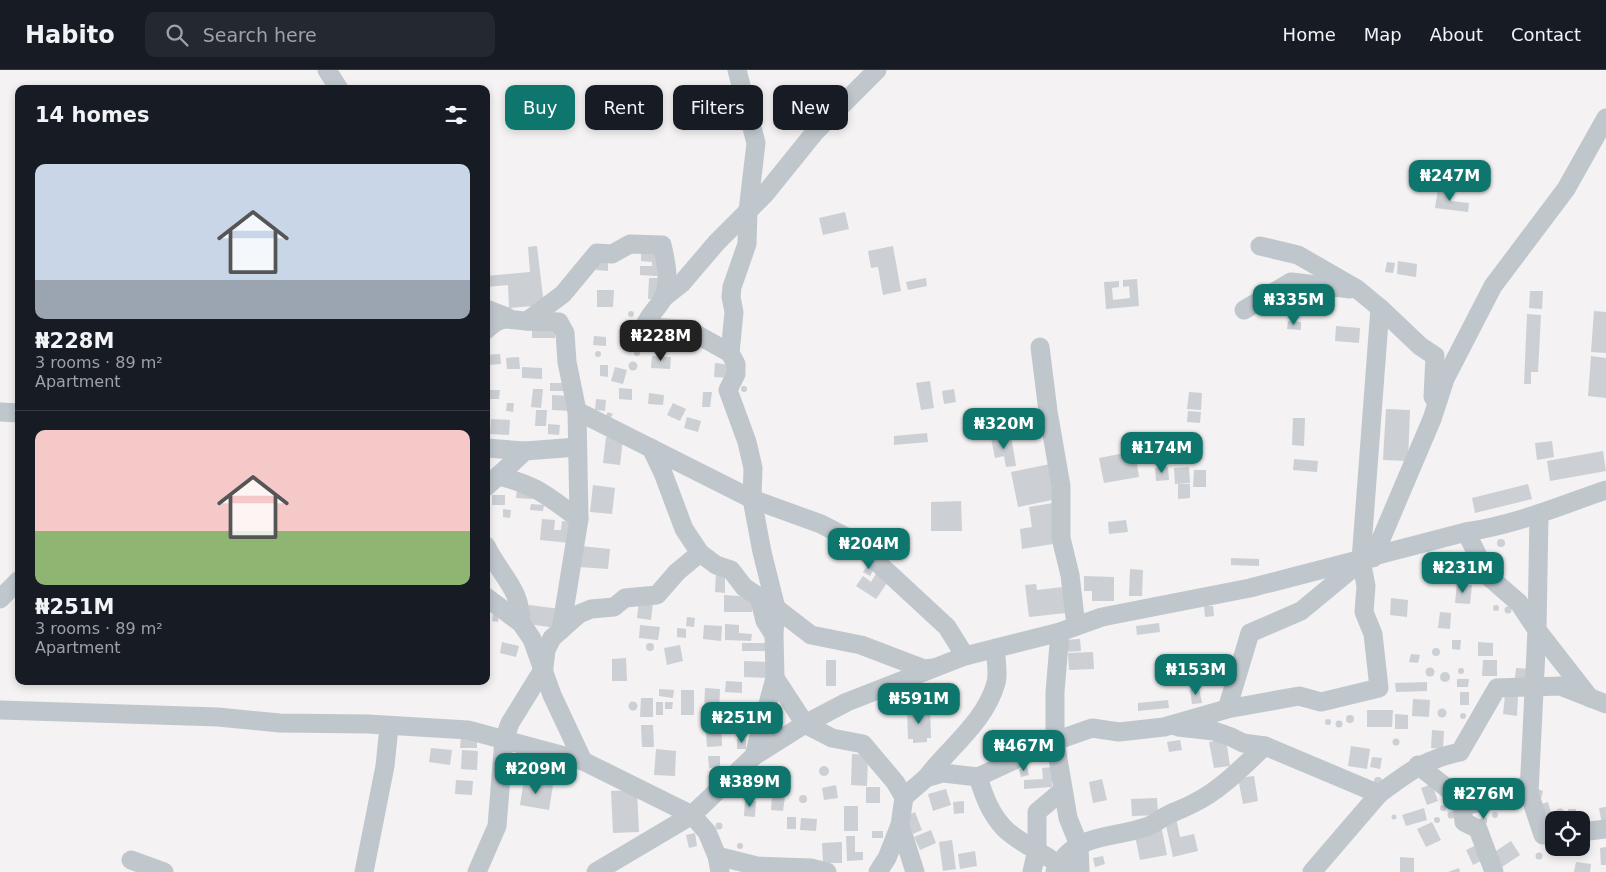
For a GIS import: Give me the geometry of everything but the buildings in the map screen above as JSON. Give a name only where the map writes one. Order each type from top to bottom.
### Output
[{"type":"street","points":[[327,70],[336,85]]},
{"type":"street","points":[[730,353],[734,312],[731,297],[732,287],[747,244],[748,211],[756,144],[736,70]]},
{"type":"street","points":[[754,756],[775,678],[774,634],[776,608],[762,552],[752,500],[753,468],[747,442],[728,390],[736,374],[736,364],[730,353],[687,329],[644,327],[649,314],[682,283],[717,242],[765,194],[815,132],[877,70]]},
{"type":"street","points":[[1227,709],[1250,633],[1302,611],[1367,559],[1432,419],[1445,378],[1493,286],[1566,189],[1606,118]]},
{"type":"street","points":[[527,321],[563,294],[597,254],[612,254],[630,244],[662,245],[666,260],[667,278],[662,300]]},
{"type":"street","points":[[1260,246],[1298,255],[1357,289],[1420,346],[1435,356],[1432,419]]},
{"type":"street","points":[[1244,310],[1291,282],[1357,289]]},
{"type":"street","points":[[926,778],[943,773],[978,777],[1055,741],[1092,728],[1120,732],[1164,726],[1227,709],[1299,696],[1321,702],[1379,688],[1374,634],[1364,612],[1380,308]]},
{"type":"street","points":[[490,311],[507,317],[527,321],[544,320],[559,322],[565,333],[567,362],[577,411],[578,519],[561,630]]},
{"type":"street","points":[[490,326],[507,317]]},
{"type":"street","points":[[1040,347],[1048,411],[1061,486],[1061,538],[1070,575],[1068,629],[1055,692],[1055,741],[1068,818],[1079,845],[1080,872]]},
{"type":"street","points":[[577,411],[752,500],[821,524],[854,541],[947,628],[966,656]]},
{"type":"street","points":[[0,412],[15,413]]},
{"type":"street","points":[[490,448],[525,451],[577,447]]},
{"type":"street","points":[[651,448],[663,472],[684,529],[700,553],[716,565],[731,570],[744,586],[759,597],[766,621],[774,634]]},
{"type":"street","points":[[492,482],[525,451]]},
{"type":"street","points":[[492,482],[524,482],[548,495],[578,519]]},
{"type":"street","points":[[596,872],[692,815],[754,756],[805,724],[848,702],[966,656],[1068,629],[1102,617],[1250,588],[1466,532],[1488,529],[1539,515],[1606,490]]},
{"type":"street","points":[[1539,515],[1536,686],[1529,793],[1543,835],[1545,835]]},
{"type":"street","points":[[1466,532],[1488,576],[1519,603],[1536,630],[1599,702],[1606,716]]},
{"type":"street","points":[[490,552],[515,589],[521,607],[521,622]]},
{"type":"street","points":[[477,872],[497,826],[504,740],[510,723],[544,668],[546,650],[552,638],[569,621],[585,612],[614,607],[625,598],[657,595],[677,572],[700,553]]},
{"type":"street","points":[[0,599],[15,584]]},
{"type":"street","points":[[490,601],[521,622],[532,639],[544,668],[552,695],[583,761]]},
{"type":"street","points":[[776,608],[811,635],[861,645],[924,669],[938,667]]},
{"type":"street","points":[[904,797],[926,778],[943,756],[980,717],[997,681],[996,648]]},
{"type":"street","points":[[775,678],[805,724],[832,738],[863,744],[895,782],[904,797],[900,825],[888,858],[878,872]]},
{"type":"street","points":[[1312,872],[1379,794],[1418,766],[1438,757],[1460,752],[1497,688],[1560,686],[1599,702]]},
{"type":"street","points":[[0,710],[218,716],[280,723],[468,730],[583,761],[692,815],[707,832],[718,864],[817,871]]},
{"type":"street","points":[[1164,726],[1214,731],[1231,736],[1243,744],[1265,746],[1379,794]]},
{"type":"street","points":[[364,872],[383,776],[389,727]]},
{"type":"street","points":[[978,777],[986,804],[1005,828],[1037,849],[1060,869],[1079,845],[1097,837],[1147,827],[1175,811],[1194,803],[1225,782],[1265,746]]},
{"type":"street","points":[[1418,766],[1453,793],[1462,805],[1464,822],[1478,829],[1494,872]]},
{"type":"street","points":[[1032,872],[1037,849],[1037,812],[1062,790]]},
{"type":"street","points":[[1462,805],[1484,804],[1502,796],[1529,793]]},
{"type":"street","points":[[900,825],[915,872]]},
{"type":"street","points":[[1590,831],[1606,830]]},
{"type":"street","points":[[131,860],[164,872]]}]
